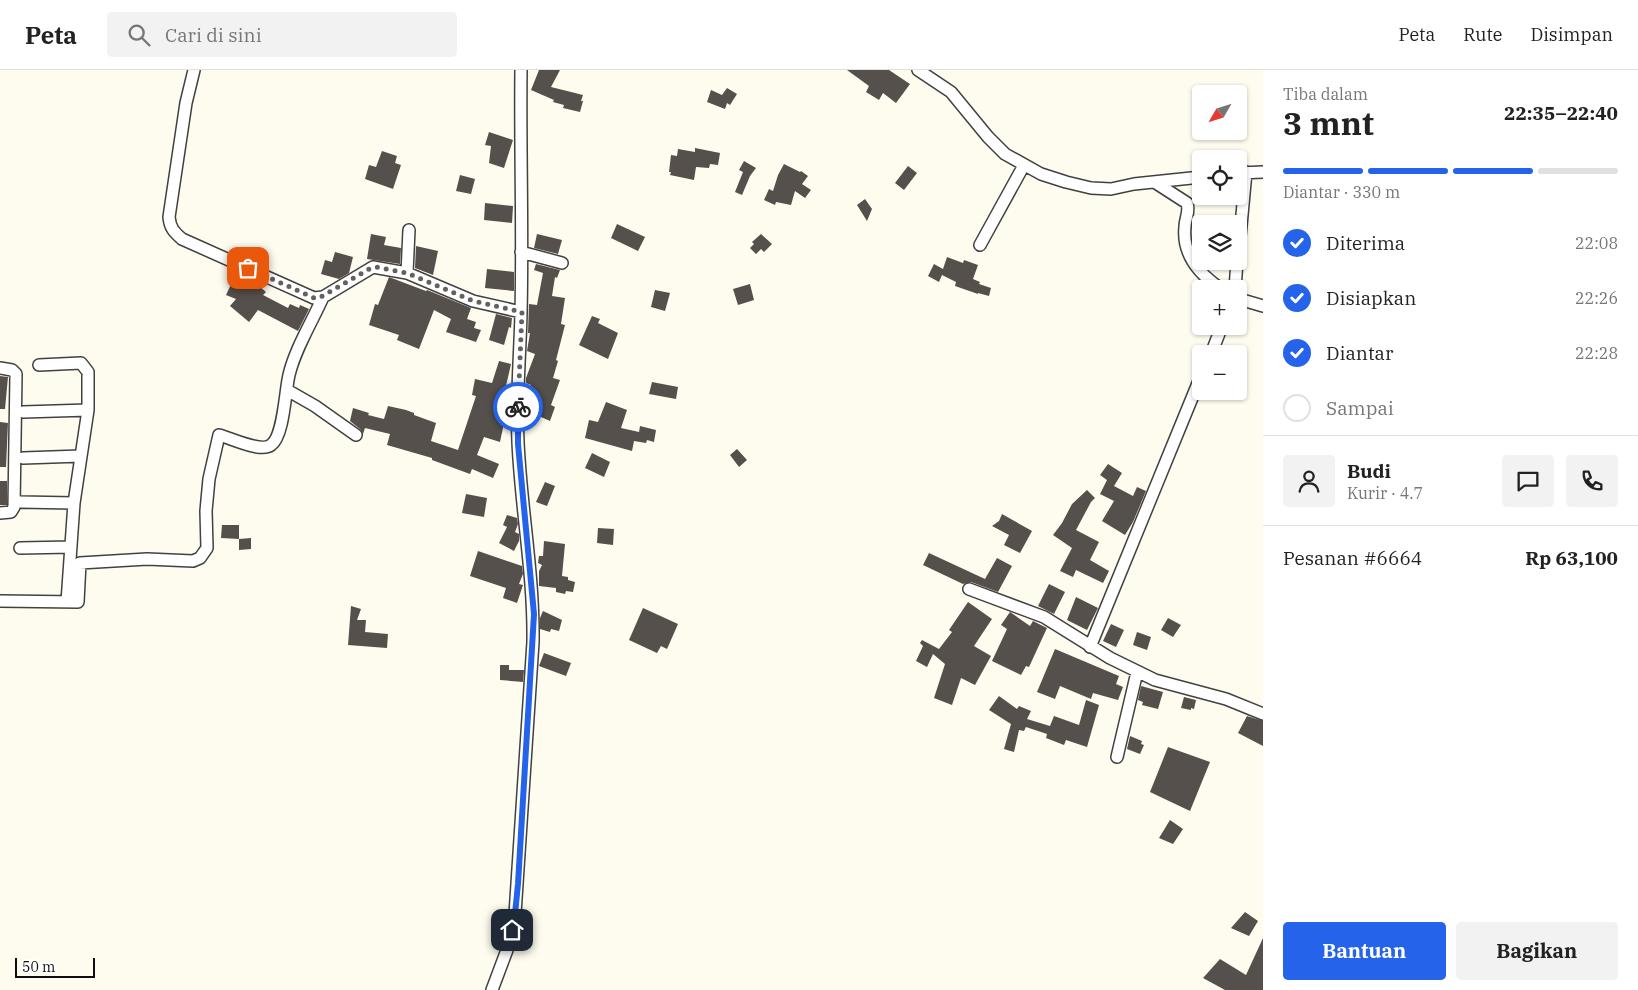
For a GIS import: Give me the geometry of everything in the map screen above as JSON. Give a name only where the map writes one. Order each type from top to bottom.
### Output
[{"type":"street","points":[[194,70],[186,103],[169,217],[172,230],[182,239],[314,298],[323,297],[373,267],[407,273],[473,301],[522,312]]},
{"type":"street","points":[[492,990],[507,950],[515,914],[534,614],[518,444],[522,312],[521,70]]},
{"type":"street","points":[[918,70],[951,92],[995,146],[1005,154],[1024,165],[1066,182],[1091,188],[1111,189],[1192,178]]},
{"type":"street","points":[[980,245],[1024,165]]},
{"type":"street","points":[[1247,173],[1263,172]]},
{"type":"street","points":[[1156,182],[1187,203],[1189,209],[1184,238],[1190,258],[1201,273],[1210,280]]},
{"type":"street","points":[[407,273],[409,230]]},
{"type":"street","points":[[521,252],[562,263]]},
{"type":"street","points":[[0,601],[78,602],[80,563],[147,559],[192,561],[200,558],[206,548],[206,511],[209,480],[219,434],[260,448],[270,446],[274,442],[280,430],[288,375],[323,297]]},
{"type":"street","points":[[1247,301],[1263,306]]},
{"type":"street","points":[[39,365],[81,363],[88,372],[88,410],[74,503],[67,602]]},
{"type":"street","points":[[0,368],[12,370],[16,374],[14,507],[11,512],[0,512]]},
{"type":"street","points":[[287,390],[315,406],[356,435]]},
{"type":"street","points":[[1090,647],[1192,398]]},
{"type":"street","points":[[23,412],[88,410]]},
{"type":"street","points":[[23,458],[81,456]]},
{"type":"street","points":[[20,502],[74,503]]},
{"type":"street","points":[[20,548],[71,547]]},
{"type":"street","points":[[969,589],[1044,617],[1090,647],[1155,680],[1226,699],[1263,714]]},
{"type":"street","points":[[1117,757],[1137,672]]},
{"type":"building","points":[[539,70],[560,70],[551,87],[583,95],[580,112],[563,108],[564,105],[553,102],[554,100],[531,90]]},
{"type":"building","points":[[847,70],[889,70],[910,84],[896,103],[883,93],[879,100],[866,92],[869,86]]},
{"type":"building","points":[[727,88],[737,94],[730,105],[727,103],[725,109],[707,102],[711,90],[722,95]]},
{"type":"building","points":[[489,132],[513,140],[504,168],[489,163],[491,146],[485,145]]},
{"type":"building","points":[[695,148],[720,153],[718,165],[710,164],[709,168],[696,167],[694,180],[670,175],[671,155],[677,156],[678,149],[695,152]]},
{"type":"building","points":[[382,151],[397,156],[395,163],[401,165],[393,189],[365,179],[369,165],[376,167]]},
{"type":"building","points":[[744,161],[756,168],[750,176],[742,195],[735,192],[743,172],[739,170]]},
{"type":"building","points":[[784,164],[808,176],[802,184],[811,190],[805,198],[795,191],[791,205],[776,202],[775,205],[764,200],[769,189],[773,191]]},
{"type":"building","points":[[908,166],[917,173],[904,190],[895,183]]},
{"type":"building","points":[[460,175],[475,179],[471,194],[456,191]]},
{"type":"building","points":[[865,199],[872,209],[867,221],[857,205]]},
{"type":"building","points":[[485,203],[513,206],[512,223],[484,220]]},
{"type":"building","points":[[617,224],[645,237],[638,251],[611,238]]},
{"type":"building","points":[[371,234],[386,237],[384,245],[401,248],[400,264],[367,259]]},
{"type":"building","points":[[537,234],[562,240],[558,254],[534,248]]},
{"type":"building","points":[[761,234],[772,244],[764,252],[761,249],[756,254],[750,248],[754,244],[752,242]]},
{"type":"building","points":[[416,246],[438,251],[433,275],[415,268]]},
{"type":"building","points":[[335,252],[353,257],[349,273],[339,279],[321,274],[325,260],[332,262]]},
{"type":"building","points":[[947,257],[963,263],[964,260],[978,265],[973,279],[980,282],[979,284],[991,288],[989,296],[955,286],[956,282],[942,275],[939,282],[928,276],[934,264],[943,269]]},
{"type":"building","points":[[536,264],[560,270],[557,278],[555,277],[552,296],[565,298],[561,324],[565,325],[553,378],[560,380],[551,405],[555,407],[550,421],[525,410],[525,400],[531,385],[526,383],[526,378],[535,354],[527,351],[530,333],[528,333],[529,304],[537,305],[543,273],[534,270]]},
{"type":"building","points":[[487,269],[514,272],[514,291],[485,288]]},
{"type":"building","points":[[235,276],[259,286],[266,292],[263,295],[288,308],[290,304],[299,308],[300,305],[309,309],[298,331],[258,310],[249,322],[230,306],[236,299],[226,295]]},
{"type":"building","points":[[389,277],[471,308],[467,319],[476,322],[474,328],[481,330],[476,342],[446,332],[451,319],[434,310],[419,349],[397,340],[399,335],[369,325],[375,304],[378,305]]},
{"type":"building","points":[[750,284],[754,300],[738,305],[733,289]]},
{"type":"building","points":[[655,290],[670,293],[665,311],[651,307]]},
{"type":"building","points":[[496,314],[512,318],[511,328],[509,327],[504,345],[489,340]]},
{"type":"building","points":[[592,316],[600,319],[598,323],[618,333],[608,359],[579,345]]},
{"type":"building","points":[[499,361],[511,364],[506,386],[511,387],[510,395],[500,442],[484,437],[477,455],[499,464],[493,478],[472,469],[470,474],[432,460],[432,458],[387,445],[390,434],[365,428],[363,434],[350,421],[353,408],[369,413],[368,415],[384,419],[388,406],[406,410],[436,423],[431,441],[458,450],[476,396],[472,395],[475,379],[492,383]]},
{"type":"building","points":[[0,376],[8,377],[5,409],[0,409]]},
{"type":"building","points":[[652,382],[678,387],[676,399],[649,394]]},
{"type":"building","points":[[606,402],[627,410],[621,428],[639,432],[640,426],[656,430],[654,442],[647,440],[646,443],[634,441],[632,451],[585,438],[589,420],[598,422]]},
{"type":"building","points":[[0,422],[8,423],[6,467],[0,467]]},
{"type":"building","points":[[737,449],[747,460],[739,467],[730,455]]},
{"type":"building","points":[[592,453],[610,462],[604,477],[585,468]]},
{"type":"building","points":[[1108,464],[1122,473],[1114,486],[1133,496],[1137,487],[1146,491],[1133,522],[1125,535],[1102,521],[1114,501],[1100,494],[1107,480],[1100,475]]},
{"type":"building","points":[[0,481],[7,481],[7,505],[0,505]]},
{"type":"building","points":[[545,482],[555,486],[547,506],[536,502]]},
{"type":"building","points":[[1087,490],[1095,498],[1076,530],[1099,542],[1090,560],[1109,571],[1103,583],[1076,570],[1073,577],[1060,571],[1072,548],[1053,535],[1072,504]]},
{"type":"building","points":[[466,494],[487,498],[484,517],[462,513]]},
{"type":"building","points":[[1002,514],[1032,531],[1020,553],[1004,545],[1009,535],[992,526],[999,521]]},
{"type":"building","points":[[507,515],[517,518],[518,524],[515,532],[519,534],[519,541],[514,551],[499,543],[507,527],[503,525]]},
{"type":"building","points":[[222,525],[239,525],[239,539],[221,538]]},
{"type":"building","points":[[598,528],[614,529],[613,545],[597,543]]},
{"type":"building","points":[[251,538],[251,549],[239,550],[239,539]]},
{"type":"building","points":[[544,541],[565,544],[562,576],[568,577],[568,580],[575,582],[573,592],[566,591],[565,594],[556,592],[556,588],[539,586],[539,571],[542,565],[538,563],[539,556],[543,556]]},
{"type":"building","points":[[478,551],[522,566],[523,574],[519,584],[523,585],[517,603],[503,598],[506,588],[470,576]]},
{"type":"building","points":[[929,553],[985,579],[997,558],[1012,566],[998,592],[971,582],[963,584],[923,565]]},
{"type":"building","points":[[1049,584],[1065,592],[1054,614],[1038,606]]},
{"type":"building","points":[[1076,597],[1098,608],[1087,630],[1067,620]]},
{"type":"building","points":[[968,602],[992,619],[974,646],[991,656],[975,685],[961,678],[952,705],[934,698],[945,664],[933,654],[927,667],[916,661],[923,646],[920,643],[922,640],[939,649],[952,632],[949,630]]},
{"type":"building","points":[[351,606],[361,609],[357,620],[366,620],[365,632],[388,634],[387,648],[348,645]]},
{"type":"building","points":[[643,608],[678,624],[667,649],[661,646],[657,653],[629,640]]},
{"type":"building","points":[[543,611],[562,620],[559,631],[551,629],[550,632],[540,629],[540,618]]},
{"type":"building","points":[[1010,612],[1030,626],[1033,621],[1047,628],[1029,667],[1026,666],[1021,675],[992,661],[1007,629],[1001,625]]},
{"type":"building","points":[[1168,618],[1181,625],[1173,637],[1161,630]]},
{"type":"building","points":[[1111,624],[1124,630],[1116,647],[1103,641]]},
{"type":"building","points":[[1137,632],[1151,637],[1147,650],[1133,645]]},
{"type":"building","points":[[1055,649],[1119,676],[1116,684],[1123,687],[1118,700],[1093,693],[1091,699],[1060,686],[1055,699],[1037,692]]},
{"type":"building","points":[[544,653],[571,663],[566,676],[539,666]]},
{"type":"building","points":[[500,665],[509,665],[509,670],[524,670],[523,682],[500,680]]},
{"type":"building","points":[[1141,686],[1163,692],[1158,709],[1142,705],[1143,702],[1138,700]]},
{"type":"building","points":[[999,696],[1017,709],[1019,706],[1031,711],[1027,719],[1050,726],[1054,716],[1079,725],[1086,700],[1099,705],[1087,747],[1066,740],[1064,745],[1046,738],[1047,734],[1026,727],[1024,731],[1019,730],[1014,752],[1004,749],[1011,724],[989,710]]},
{"type":"building","points":[[1184,697],[1196,700],[1194,709],[1181,708]]},
{"type":"building","points":[[1247,716],[1263,721],[1263,746],[1238,733]]},
{"type":"building","points":[[1130,736],[1142,741],[1141,744],[1144,745],[1140,754],[1127,749]]},
{"type":"building","points":[[1168,747],[1210,762],[1190,811],[1150,792]]},
{"type":"building","points":[[1170,820],[1183,829],[1173,844],[1159,838]]},
{"type":"building","points":[[1245,912],[1258,921],[1249,936],[1231,928]]},
{"type":"building","points":[[1263,938],[1263,990],[1225,990],[1203,978],[1220,959],[1246,975]]},
{"type":"way so far","points":[[248,268],[314,298],[319,298],[371,268],[376,267],[407,273],[473,301],[522,312],[518,407]]},
{"type":"route","points":[[512,930],[518,884],[534,614],[518,444],[518,407]]}]
